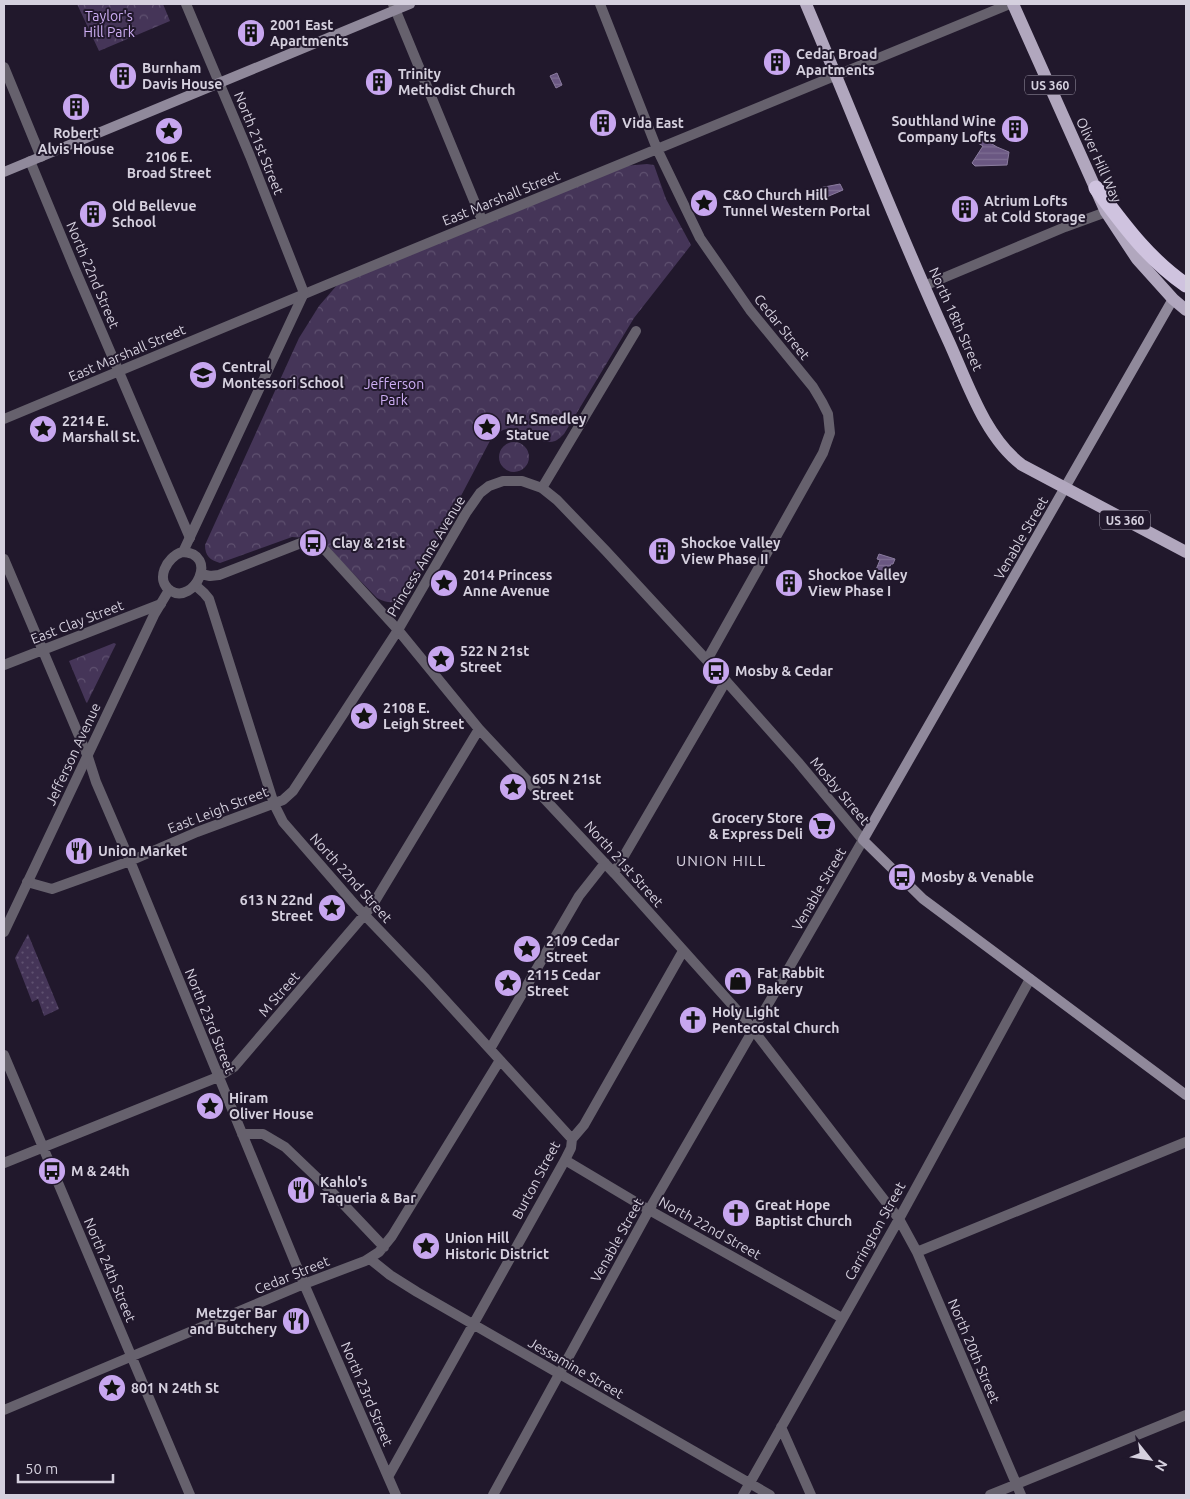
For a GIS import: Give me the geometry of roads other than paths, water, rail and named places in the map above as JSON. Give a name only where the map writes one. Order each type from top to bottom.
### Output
[{"type":"highway","points":[[1096,188],[1132,236],[1166,271],[1186,285]]},
{"type":"main road","points":[[4,172],[220,83],[394,7],[410,4]]},
{"type":"main road","name":"North 18th Street","points":[[806,4],[924,286],[992,433],[1009,455],[1022,465],[1186,552]]},
{"type":"main road","name":"Oliver Hill Way","points":[[1011,4],[1106,212],[1137,259],[1186,310]]},
{"type":"main road","name":"Venable Street","points":[[863,840],[1173,298]]},
{"type":"main road","name":"Mosby Street","points":[[863,840],[923,899],[1186,1095]]},
{"type":"street","name":"North 21st Street","points":[[186,4],[220,83],[304,294]]},
{"type":"street","name":"Cedar Street","points":[[600,4],[657,149],[700,238],[750,310],[813,387],[828,414],[830,424],[830,434],[823,453],[707,660]]},
{"type":"street","name":"East Marshall Street","points":[[4,419],[482,220],[1011,4]]},
{"type":"street","points":[[394,7],[482,220]]},
{"type":"street","points":[[4,67],[41,157]]},
{"type":"street","name":"North 22nd Street","points":[[30,161],[190,538]]},
{"type":"street","points":[[924,286],[1065,227],[1106,212]]},
{"type":"street","points":[[183,552],[304,294]]},
{"type":"street","points":[[542,488],[636,331]]},
{"type":"street","name":"Mosby Street","points":[[503,481],[522,481],[542,488],[556,500],[606,551],[726,681],[798,762],[863,840]]},
{"type":"street","name":"Princess Anne Avenue","points":[[398,630],[476,498],[484,489],[503,481]]},
{"type":"street","name":"North 21st Street","points":[[201,574],[219,575],[301,543],[312,543],[326,551],[398,630],[479,729],[605,863],[752,1029],[899,1219]]},
{"type":"street","points":[[183,552],[192,553],[197,557],[200,563],[201,574],[195,585],[185,592],[174,593],[164,582],[164,571],[171,558],[183,552]]},
{"type":"street","name":"North 23rd Street","points":[[4,559],[88,757],[96,782],[304,1284],[388,1477],[393,1494]]},
{"type":"street","name":"North 22nd Street","points":[[195,585],[209,599],[274,804],[283,822],[364,915],[426,979],[572,1139]]},
{"type":"street","name":"Jefferson Avenue","points":[[4,932],[112,703],[161,604],[170,590]]},
{"type":"street","name":"East Clay Street","points":[[4,665],[161,604]]},
{"type":"street","name":"East Leigh Street","points":[[27,882],[52,889],[130,861],[197,832],[285,799],[293,791],[398,630]]},
{"type":"street","points":[[614,873],[726,681]]},
{"type":"street","name":"M Street","points":[[4,1163],[218,1077],[234,1067],[372,906],[479,729]]},
{"type":"street","name":"Venable Street","points":[[493,1495],[649,1210],[863,840]]},
{"type":"street","points":[[490,1049],[579,896],[605,863]]},
{"type":"street","name":"Burton Street","points":[[388,1477],[565,1160],[571,1148],[572,1139],[584,1125],[684,951]]},
{"type":"street","name":"Carrington Street","points":[[743,1495],[899,1219],[1030,979]]},
{"type":"street","name":"North 24th Street","points":[[4,1055],[190,1495]]},
{"type":"street","name":"Cedar Street","points":[[4,1410],[304,1284],[370,1259],[384,1247],[500,1060]]},
{"type":"street","points":[[242,1134],[263,1134],[285,1146],[384,1247]]},
{"type":"street","points":[[918,1252],[1186,1142]]},
{"type":"street","name":"North 22nd Street","points":[[565,1160],[649,1210],[842,1318]]},
{"type":"street","name":"North 20th Street","points":[[899,1219],[918,1252],[1019,1490]]},
{"type":"street","name":"Jessamine Street","points":[[370,1259],[390,1275],[473,1324],[770,1495]]},
{"type":"street","points":[[990,1495],[1019,1490],[1186,1415]]},
{"type":"street","points":[[781,1428],[810,1495]]},
{"type":"place","name":"2001 East Apartments","points":[[251,33]]},
{"type":"place","name":"Cedar Broad Apartments","points":[[777,62]]},
{"type":"place","name":"Burnham Davis House","points":[[123,76]]},
{"type":"place","name":"Trinity Methodist Church","points":[[379,82]]},
{"type":"place","name":"Robert Alvis House","points":[[76,107]]},
{"type":"place","name":"Vida East","points":[[603,123]]},
{"type":"place","name":"Southland Wine Company Lofts","points":[[1015,129]]},
{"type":"place","name":"2106 E. Broad Street","points":[[169,131]]},
{"type":"place","name":"C&O Church Hill Tunnel Western Portal","points":[[704,203]]},
{"type":"place","name":"Atrium Lofts at Cold Storage","points":[[965,209]]},
{"type":"place","name":"Old Bellevue School","points":[[93,214]]},
{"type":"place","name":"Central Montessori School","points":[[203,375]]},
{"type":"place","name":"Mr. Smedley Statue","points":[[487,427]]},
{"type":"place","name":"2214 E. Marshall St.","points":[[43,429]]},
{"type":"place","name":"Clay & 21st","points":[[313,543]]},
{"type":"place","name":"Shockoe Valley View Phase II","points":[[662,551]]},
{"type":"place","name":"2014 Princess Anne Avenue","points":[[444,583]]},
{"type":"place","name":"Shockoe Valley View Phase I","points":[[789,583]]},
{"type":"place","name":"522 N 21st Street","points":[[441,659]]},
{"type":"place","name":"Mosby & Cedar","points":[[716,671]]},
{"type":"place","name":"2108 E. Leigh Street","points":[[364,716]]},
{"type":"place","name":"605 N 21st Street","points":[[513,787]]},
{"type":"place","name":"Grocery Store & Express Deli","points":[[822,826]]},
{"type":"place","name":"Union Market","points":[[79,851]]},
{"type":"place","name":"Mosby & Venable","points":[[902,877]]},
{"type":"place","name":"613 N 22nd Street","points":[[332,908]]},
{"type":"place","name":"2109 Cedar Street","points":[[527,949]]},
{"type":"place","name":"Fat Rabbit Bakery","points":[[738,981]]},
{"type":"place","name":"2115 Cedar Street","points":[[508,983]]},
{"type":"place","name":"Holy Light Pentecostal Church","points":[[693,1020]]},
{"type":"place","name":"Hiram Oliver House","points":[[210,1106]]},
{"type":"place","name":"M & 24th","points":[[52,1171]]},
{"type":"place","name":"Kahlo's Taqueria & Bar","points":[[301,1190]]},
{"type":"place","name":"Great Hope Baptist Church","points":[[736,1213]]},
{"type":"place","name":"Union Hill Historic District","points":[[426,1246]]},
{"type":"place","name":"Metzger Bar and Butchery","points":[[296,1321]]},
{"type":"place","name":"801 N 24th St","points":[[112,1388]]},
{"type":"district","name":"UNION HILL","points":[[721,860]]},
{"type":"park label","name":"Taylor's Hill Park","points":[[109,24]]},
{"type":"park label","name":"Jefferson Park","points":[[394,392]]}]
